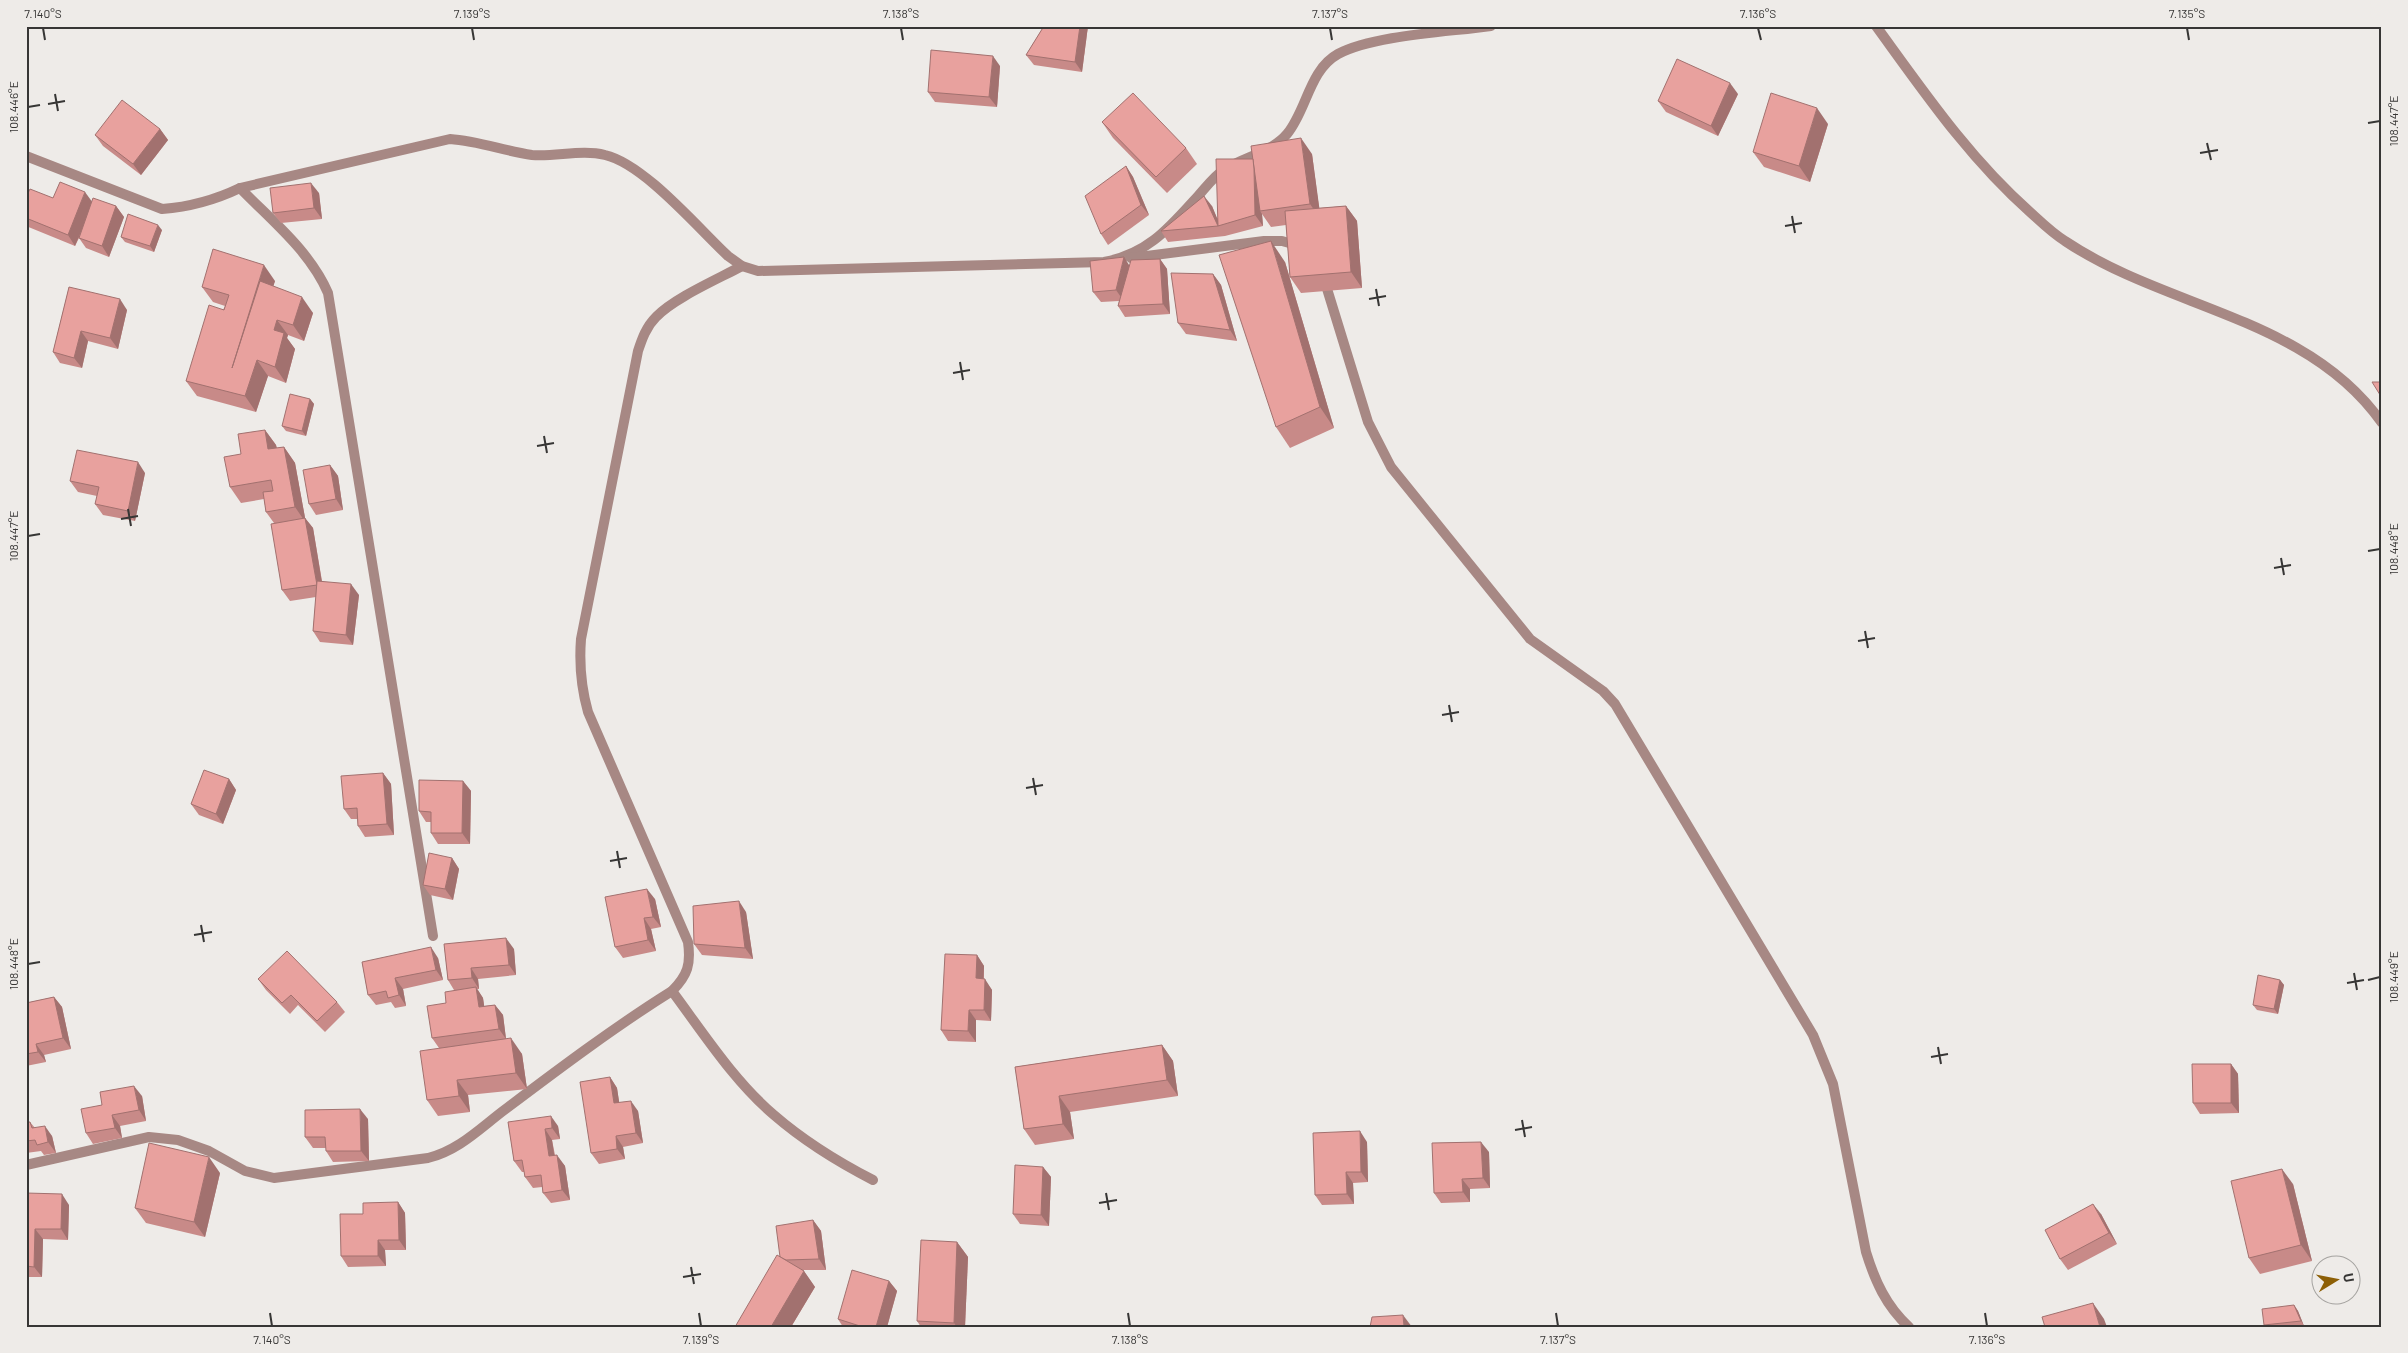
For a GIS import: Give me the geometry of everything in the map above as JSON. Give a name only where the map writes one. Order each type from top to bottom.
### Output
[{"type":"street","points":[[1120,259],[1138,252],[1168,229],[1224,170],[1279,142],[1288,133],[1318,75],[1327,62],[1337,55],[1379,41],[1491,26]]},
{"type":"street","points":[[1876,26],[1976,160],[2005,190],[2064,241],[2110,268],[2246,322],[2288,344],[2321,363],[2350,385],[2382,423]]},
{"type":"street","points":[[26,156],[162,209],[181,208],[221,197],[240,188],[450,139],[475,141],[520,153],[540,156],[604,154],[625,162],[645,176],[728,256],[742,266],[758,271],[779,272],[1086,263],[1282,240],[1298,244],[1310,254]]},
{"type":"street","points":[[240,188],[308,257],[319,273],[328,293],[433,936]]},
{"type":"street","points":[[26,1165],[149,1138],[178,1140],[209,1151],[245,1171],[274,1178],[428,1158],[445,1154],[460,1146],[507,1108],[672,991],[683,980],[689,968],[688,942],[588,712],[581,689],[579,664],[581,639],[636,361],[645,332],[656,317],[669,307],[742,266]]},
{"type":"street","points":[[1320,269],[1368,422],[1391,467],[1530,639],[1603,691],[1615,704],[1813,1035],[1833,1084],[1866,1252],[1874,1276],[1894,1313],[1909,1327]]},
{"type":"street","points":[[672,991],[730,1069],[774,1115],[839,1163],[873,1180]]},
{"type":"building","points":[[1044,26],[1080,26],[1075,62],[1026,55]]},
{"type":"building","points":[[931,50],[993,56],[989,97],[928,92]]},
{"type":"building","points":[[1677,59],[1730,83],[1711,126],[1658,101]]},
{"type":"building","points":[[1133,93],[1186,148],[1156,177],[1102,122]]},
{"type":"building","points":[[1771,93],[1817,108],[1799,166],[1753,152]]},
{"type":"building","points":[[122,100],[160,129],[133,164],[95,135]]},
{"type":"building","points":[[1301,138],[1310,204],[1260,211],[1251,146]]},
{"type":"building","points":[[1216,159],[1253,159],[1255,215],[1218,226]]},
{"type":"building","points":[[1126,166],[1141,205],[1101,234],[1085,196]]},
{"type":"building","points":[[60,182],[85,192],[68,235],[26,218],[26,197],[30,189],[53,198]]},
{"type":"building","points":[[311,183],[314,208],[273,213],[270,188]]},
{"type":"building","points":[[1204,196],[1218,226],[1161,231]]},
{"type":"building","points":[[93,198],[116,206],[102,246],[79,238]]},
{"type":"building","points":[[1346,206],[1351,272],[1290,277],[1285,211]]},
{"type":"building","points":[[128,214],[158,225],[150,246],[121,237]]},
{"type":"building","points":[[1271,241],[1320,407],[1276,427],[1219,255]]},
{"type":"building","points":[[213,249],[264,265],[232,368],[260,281],[302,297],[293,325],[277,320],[274,330],[284,333],[275,367],[257,360],[245,396],[186,381],[209,305],[224,310],[229,295],[202,287]]},
{"type":"building","points":[[1124,257],[1116,290],[1093,292],[1090,261]]},
{"type":"building","points":[[1160,259],[1163,304],[1118,306],[1131,260]]},
{"type":"building","points":[[1171,273],[1213,274],[1230,330],[1178,323]]},
{"type":"building","points":[[69,287],[120,299],[110,338],[81,331],[74,358],[53,352]]},
{"type":"building","points":[[2372,382],[2382,382],[2382,398]]},
{"type":"building","points":[[290,394],[310,399],[302,431],[282,426]]},
{"type":"building","points":[[265,430],[268,449],[284,447],[295,507],[266,512],[263,492],[273,491],[271,480],[230,487],[224,457],[241,454],[238,434]]},
{"type":"building","points":[[77,450],[138,462],[128,511],[95,504],[99,487],[70,481]]},
{"type":"building","points":[[330,465],[336,499],[309,504],[303,470]]},
{"type":"building","points":[[305,518],[317,585],[282,590],[271,524]]},
{"type":"building","points":[[317,581],[351,584],[346,635],[313,631]]},
{"type":"building","points":[[204,770],[229,779],[216,814],[191,804]]},
{"type":"building","points":[[383,773],[387,824],[358,826],[357,808],[344,809],[341,776]]},
{"type":"building","points":[[419,780],[463,781],[462,833],[431,833],[431,812],[419,811]]},
{"type":"building","points":[[429,853],[452,858],[445,889],[423,885]]},
{"type":"building","points":[[647,889],[653,917],[644,918],[648,940],[615,947],[605,897]]},
{"type":"building","points":[[739,901],[745,948],[694,944],[693,906]]},
{"type":"building","points":[[506,938],[509,965],[471,968],[472,978],[448,980],[444,944]]},
{"type":"building","points":[[431,947],[436,970],[395,978],[399,995],[388,998],[386,991],[368,995],[362,962]]},
{"type":"building","points":[[287,951],[337,1002],[317,1021],[291,995],[282,1003],[258,979]]},
{"type":"building","points":[[945,954],[977,955],[976,978],[985,979],[984,1010],[969,1010],[968,1031],[941,1030]]},
{"type":"building","points":[[2258,975],[2280,980],[2274,1009],[2253,1005]]},
{"type":"building","points":[[476,987],[479,1007],[495,1005],[499,1029],[432,1038],[427,1006],[446,1003],[445,992]]},
{"type":"building","points":[[54,997],[63,1038],[36,1044],[38,1052],[26,1054],[26,1003]]},
{"type":"building","points":[[511,1038],[516,1073],[457,1080],[459,1096],[427,1100],[420,1051]]},
{"type":"building","points":[[1162,1045],[1167,1080],[1059,1096],[1063,1124],[1024,1129],[1015,1067]]},
{"type":"building","points":[[2192,1064],[2231,1064],[2231,1103],[2193,1103]]},
{"type":"building","points":[[610,1077],[614,1103],[631,1101],[636,1133],[616,1136],[617,1149],[591,1153],[580,1082]]},
{"type":"building","points":[[134,1086],[139,1110],[112,1115],[115,1128],[86,1133],[81,1109],[102,1105],[100,1092]]},
{"type":"building","points":[[360,1109],[361,1151],[326,1151],[325,1137],[305,1137],[305,1110]]},
{"type":"building","points":[[551,1116],[552,1128],[545,1129],[549,1156],[557,1155],[562,1190],[543,1193],[541,1175],[525,1177],[522,1160],[514,1161],[508,1122]]},
{"type":"building","points":[[26,1122],[30,1122],[32,1128],[45,1126],[48,1142],[37,1145],[35,1140],[26,1141]]},
{"type":"building","points":[[1360,1131],[1361,1172],[1346,1172],[1347,1194],[1315,1195],[1313,1133]]},
{"type":"building","points":[[1481,1142],[1483,1178],[1462,1179],[1463,1192],[1434,1193],[1432,1143]]},
{"type":"building","points":[[149,1143],[209,1157],[194,1222],[135,1208]]},
{"type":"building","points":[[1015,1165],[1043,1167],[1041,1215],[1013,1214]]},
{"type":"building","points":[[2282,1169],[2301,1245],[2249,1258],[2231,1181]]},
{"type":"building","points":[[26,1193],[62,1194],[61,1229],[35,1229],[34,1267],[26,1266]]},
{"type":"building","points":[[398,1202],[399,1240],[378,1240],[378,1256],[341,1256],[340,1214],[363,1214],[363,1203]]},
{"type":"building","points":[[2093,1204],[2109,1233],[2060,1259],[2045,1230]]},
{"type":"building","points":[[813,1220],[819,1259],[786,1260],[780,1257],[776,1226]]},
{"type":"building","points":[[921,1240],[957,1242],[954,1323],[917,1321]]},
{"type":"building","points":[[777,1255],[804,1271],[771,1327],[735,1327]]},
{"type":"building","points":[[852,1270],[889,1281],[876,1327],[863,1327],[838,1319]]},
{"type":"building","points":[[2093,1303],[2100,1327],[2045,1327],[2042,1317]]},
{"type":"building","points":[[2294,1305],[2301,1321],[2264,1325],[2262,1309]]},
{"type":"building","points":[[1403,1315],[1404,1327],[1370,1327],[1372,1317]]}]
